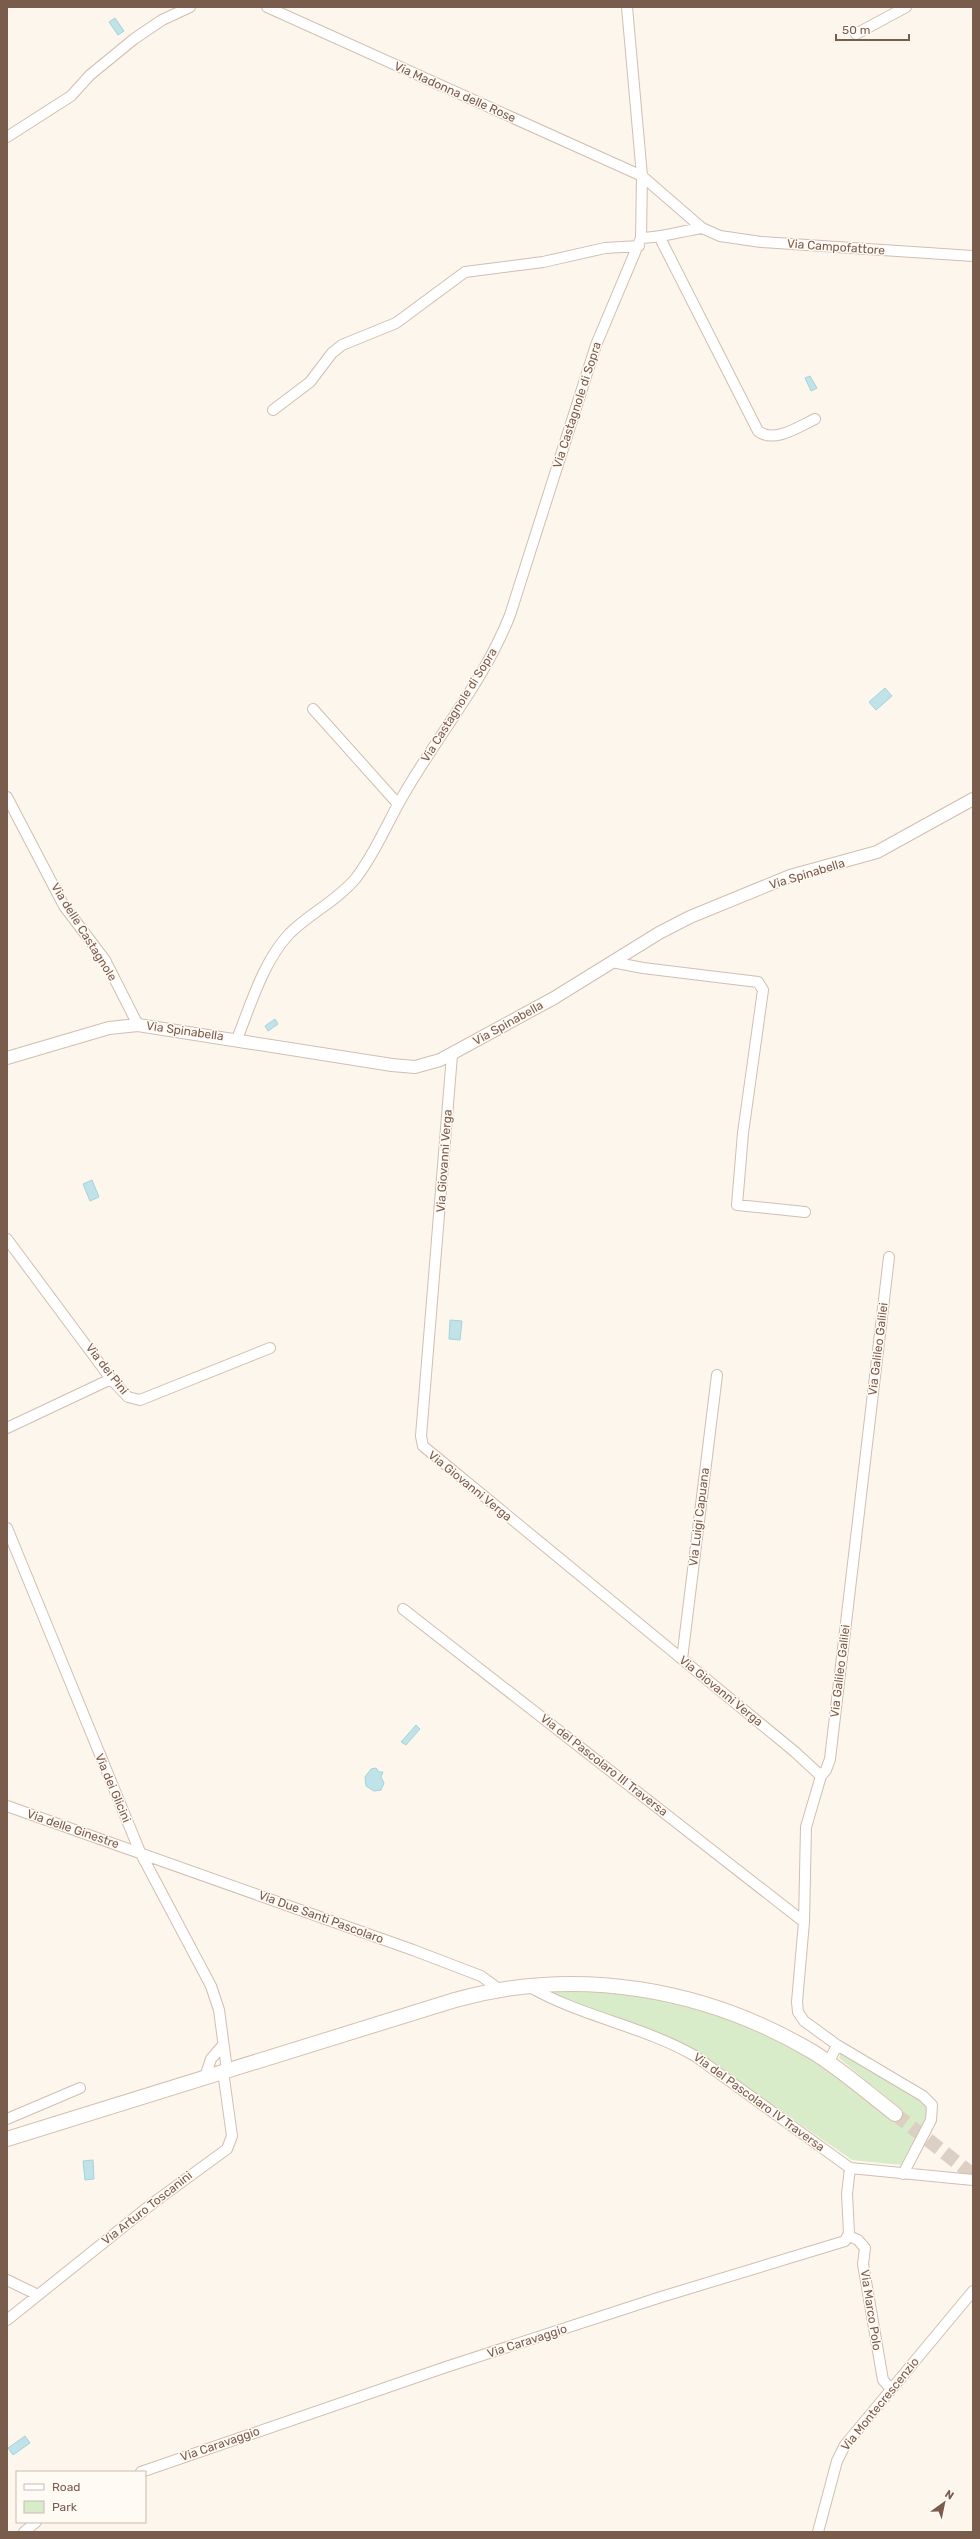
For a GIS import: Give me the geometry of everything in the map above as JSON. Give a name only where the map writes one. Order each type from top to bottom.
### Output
[{"type":"main road","points":[[7,2139],[455,2000],[499,1989],[527,1985],[594,1983],[676,1997],[718,2009],[764,2027],[829,2062],[895,2114]]},
{"type":"street","points":[[7,137],[71,96],[90,74],[134,39],[162,20],[190,7]]},
{"type":"street","name":"Via Madonna delle Rose","points":[[267,7],[642,176]]},
{"type":"street","points":[[627,7],[642,176],[640,242]]},
{"type":"street","points":[[856,34],[906,7]]},
{"type":"street","name":"Via Campofattore","points":[[642,176],[702,228],[720,236],[761,242],[973,256]]},
{"type":"street","points":[[273,410],[310,382],[332,353],[342,345],[396,323],[465,272],[543,262],[605,248],[660,238],[679,231],[702,228]]},
{"type":"street","points":[[660,238],[758,431],[766,436],[779,435],[815,419]]},
{"type":"street","name":"Via Castagnole di Sopra","points":[[237,1039],[275,951],[299,925],[337,898],[352,883],[375,849],[398,804],[475,684],[506,624],[596,345],[640,242]]},
{"type":"street","points":[[313,709],[398,804]]},
{"type":"street","name":"Via delle Castagnole","points":[[7,798],[64,906],[105,960],[138,1025]]},
{"type":"street","name":"Via Spinabella","points":[[7,1058],[109,1028],[138,1025],[237,1039],[401,1066],[427,1065],[452,1055],[554,998],[659,933],[711,907],[790,876],[868,855],[893,845],[973,799]]},
{"type":"street","points":[[612,962],[643,968],[758,982],[761,984],[763,990],[743,1133],[737,1205],[805,1212]]},
{"type":"street","name":"Via Giovanni Verga","points":[[452,1055],[421,1436],[423,1446],[795,1752],[820,1776]]},
{"type":"street","name":"Via dei Pini","points":[[7,1239],[111,1379],[128,1397],[140,1400],[270,1348]]},
{"type":"street","name":"Via Galileo Galilei","points":[[889,1257],[830,1759],[826,1770],[820,1776],[810,1809],[806,1834],[804,1922],[797,1998],[798,2012],[807,2024],[837,2045],[923,2096],[932,2105],[931,2120],[903,2174]]},
{"type":"street","name":"Via Luigi Capuana","points":[[682,1659],[717,1375]]},
{"type":"street","points":[[7,1428],[111,1379]]},
{"type":"street","name":"Via dei Glicini","points":[[7,1528],[140,1852],[211,1986],[218,2010],[225,2071]]},
{"type":"street","name":"Via del Pascolaro III Traversa","points":[[403,1609],[804,1922]]},
{"type":"street","name":"Via delle Ginestre","points":[[7,1806],[140,1852]]},
{"type":"street","name":"Via Due Santi Pascolaro","points":[[140,1852],[481,1976],[499,1989]]},
{"type":"street","name":"Via del Pascolaro IV Traversa","points":[[527,1985],[572,2008],[675,2046],[695,2056],[850,2168],[973,2180]]},
{"type":"street","points":[[205,2077],[211,2059],[223,2045]]},
{"type":"street","points":[[829,2062],[837,2045]]},
{"type":"street","name":"Via Arturo Toscanini","points":[[7,2320],[147,2208],[227,2148],[232,2136],[225,2071]]},
{"type":"street","points":[[7,2119],[80,2088]]},
{"type":"street","points":[[849,2236],[847,2194],[850,2168]]},
{"type":"street","name":"Via Marco Polo","points":[[849,2236],[858,2240],[865,2248],[863,2264],[883,2380],[891,2389]]},
{"type":"street","name":"Via Caravaggio","points":[[144,2471],[460,2362],[668,2294],[845,2241],[849,2236]]},
{"type":"street","points":[[7,2280],[38,2295]]},
{"type":"street","name":"Via Montecrescenzio","points":[[818,2532],[841,2452],[851,2437],[973,2292]]},
{"type":"street","points":[[24,2532],[35,2523]]},
{"type":"green space","points":[[577,1989],[637,1995],[715,2014],[748,2026],[806,2053],[894,2119],[901,2109],[839,2058],[841,2052],[927,2103],[929,2111],[901,2165],[852,2160],[695,2051],[551,1992]]},
{"type":"water","points":[[115,18],[124,31],[118,35],[109,22]]},
{"type":"water","points":[[810,376],[817,388],[811,391],[805,378]]},
{"type":"water","points":[[885,688],[892,696],[876,710],[869,702]]},
{"type":"water","points":[[275,1019],[278,1024],[268,1031],[265,1026]]},
{"type":"water","points":[[92,1180],[99,1197],[90,1201],[83,1184]]},
{"type":"water","points":[[450,1320],[462,1321],[460,1340],[449,1339]]},
{"type":"water","points":[[416,1725],[420,1729],[406,1745],[401,1742]]},
{"type":"water","points":[[376,1768],[379,1772],[383,1772],[381,1777],[384,1783],[381,1790],[374,1791],[366,1786],[365,1777],[371,1769]]},
{"type":"water","points":[[93,2160],[94,2179],[85,2180],[83,2161]]},
{"type":"water","points":[[25,2436],[30,2443],[13,2455],[8,2448]]},
{"type":"tunnel","points":[[895,2114],[973,2175]]}]
